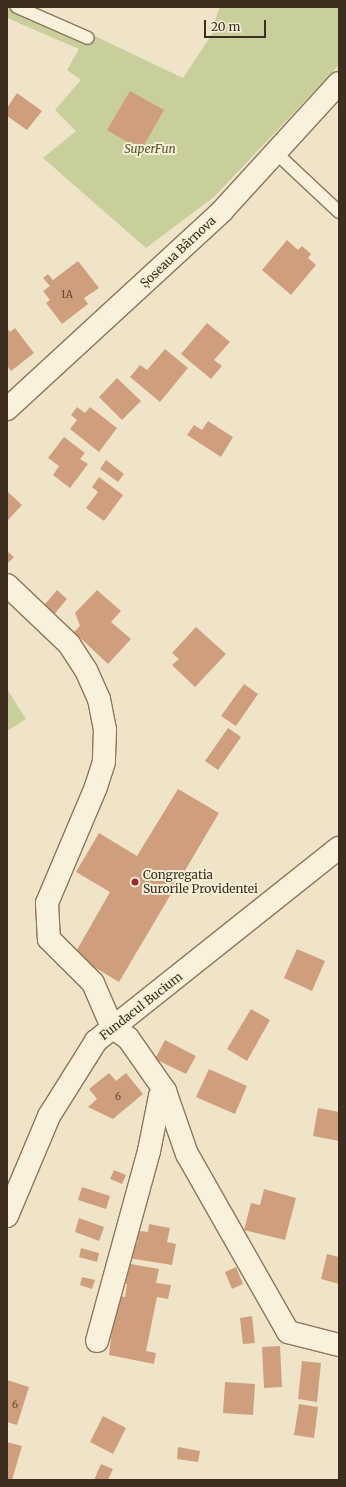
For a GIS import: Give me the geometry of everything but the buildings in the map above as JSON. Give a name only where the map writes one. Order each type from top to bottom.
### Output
[{"type":"street","name":"Șoseaua Bârnova","points":[[7,409],[222,211],[276,154],[339,83]]},
{"type":"street","points":[[7,585],[69,644],[86,670],[99,700],[105,729],[104,762],[47,903],[45,924],[48,939],[93,983],[112,1027],[128,1038],[165,1091],[187,1154],[280,1322],[288,1332],[339,1345]]},
{"type":"street","name":"Fundacul Bucium","points":[[7,1216],[49,1116],[96,1041],[339,848]]},
{"type":"street","points":[[97,1341],[150,1151],[160,1096],[165,1091]]},
{"type":"lane","points":[[17,7],[88,38]]},
{"type":"lane","points":[[276,154],[339,212]]},
{"type":"green space","name":"SuperFun","points":[[7,7],[34,7],[183,78],[216,28],[213,25],[220,7],[339,7],[339,65],[214,197],[146,248],[43,158],[76,131],[55,110],[81,80],[67,70],[79,49],[7,18]]},
{"type":"green space","points":[[7,689],[26,719],[7,731]]},
{"type":"place","name":"Congregatia Surorile Providentei","points":[[135,882]]}]
